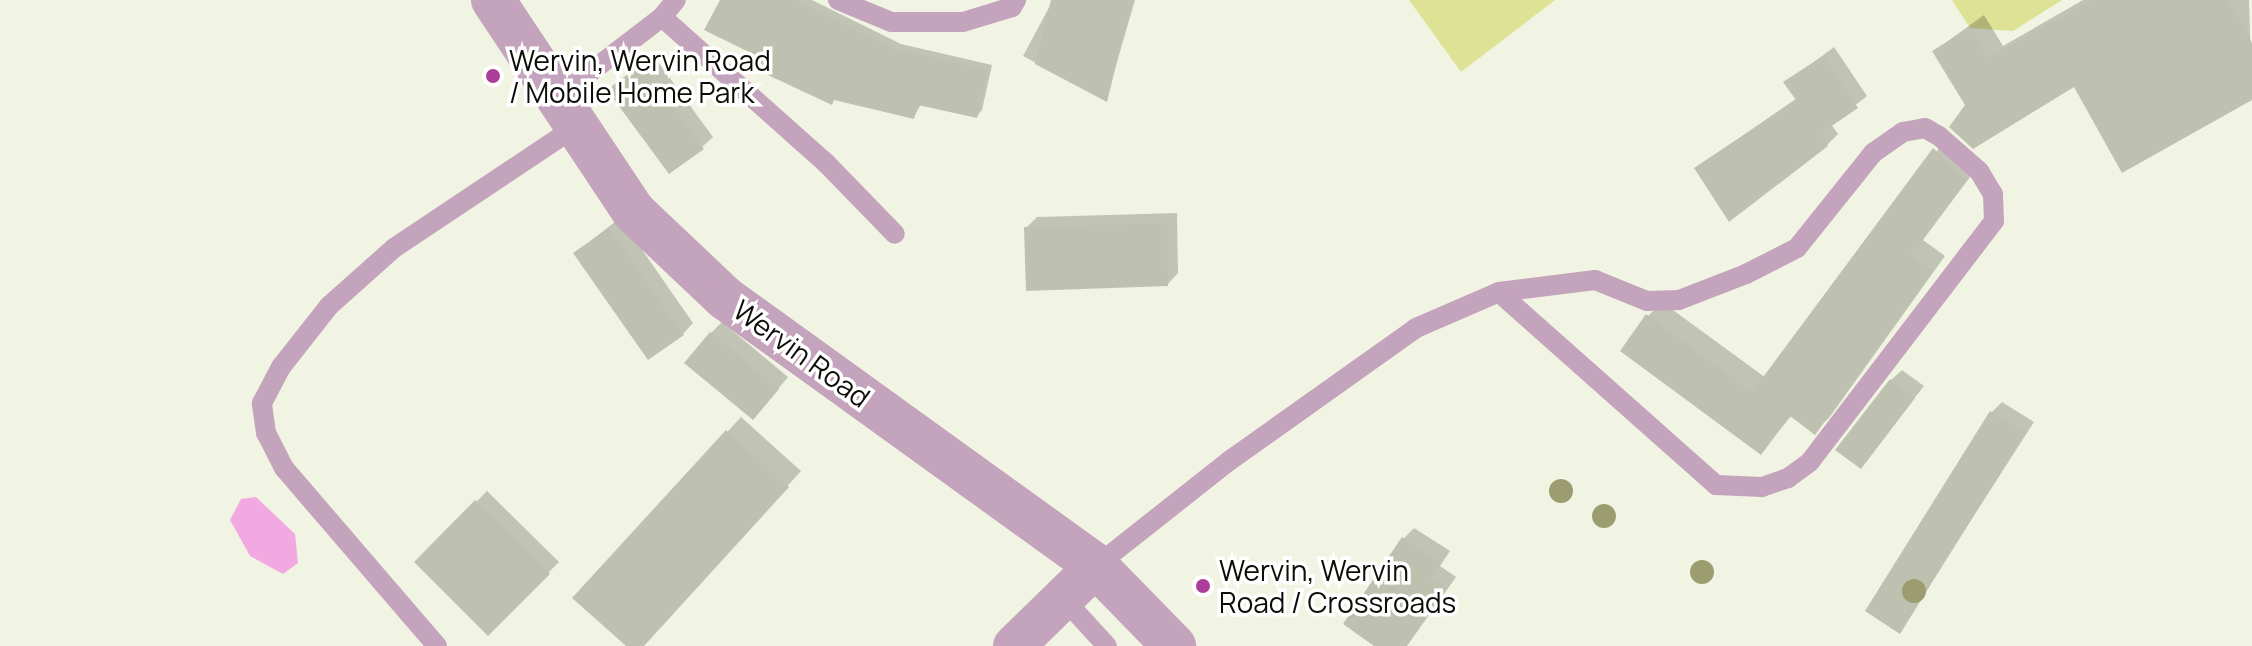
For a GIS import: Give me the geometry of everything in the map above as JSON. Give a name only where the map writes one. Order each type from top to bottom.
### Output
[{"type":"street","name":"Wervin Road","points":[[493,0],[633,211],[725,298],[1096,566],[1174,646]]},
{"type":"street","points":[[1014,646],[1096,566]]},
{"type":"lane","points":[[437,646],[284,468],[266,433],[262,403],[281,367],[329,306],[383,257],[567,112],[676,0]]},
{"type":"lane","points":[[838,0],[891,22],[963,22],[1012,7],[1016,0]]},
{"type":"lane","points":[[662,17],[825,162],[895,234]]},
{"type":"lane","points":[[1096,566],[1229,461],[1416,328],[1499,292],[1595,280],[1647,301],[1679,300],[1746,274],[1797,248],[1873,153],[1903,132],[1925,128],[1939,136],[1979,171],[1993,194],[1994,221],[1810,462],[1788,478],[1762,487],[1716,485],[1499,292]]},
{"type":"lane","points":[[1063,598],[1107,646]]},
{"type":"green space","points":[[1409,0],[1555,0],[1461,72]]},
{"type":"green space","points":[[1952,0],[2062,0],[2013,31],[1970,28]]},
{"type":"shaded area","points":[[256,497],[295,534],[298,563],[283,574],[250,556],[230,520],[241,499]]},
{"type":"building","points":[[720,0],[793,0],[895,49],[988,70],[977,118],[918,105],[914,119],[834,100],[832,105],[753,68],[759,57],[704,30]]},
{"type":"building","points":[[1051,0],[1132,0],[1107,102],[1035,64]]},
{"type":"building","points":[[2091,0],[2228,0],[2252,43],[2252,100],[2122,173],[2074,87],[1973,149],[1949,127],[1965,105],[1932,51],[1970,28],[1989,58]]},
{"type":"building","points":[[1823,56],[1858,108],[1820,134],[1828,146],[1729,222],[1694,168],[1796,100],[1783,82]]},
{"type":"building","points":[[641,64],[704,149],[669,174],[607,90]]},
{"type":"building","points":[[1933,148],[1966,180],[1911,255],[1932,271],[1815,435],[1790,416],[1761,455],[1620,351],[1646,314],[1752,392]]},
{"type":"building","points":[[1167,223],[1168,286],[1026,291],[1024,227]]},
{"type":"building","points":[[609,228],[684,335],[648,360],[573,253]]},
{"type":"building","points":[[710,332],[779,389],[753,420],[684,363]]},
{"type":"building","points":[[1890,379],[1915,398],[1861,469],[1835,450]]},
{"type":"building","points":[[1990,411],[2025,433],[1900,634],[1865,611]]},
{"type":"building","points":[[726,430],[789,487],[644,646],[626,646],[572,598]]},
{"type":"building","points":[[475,500],[550,574],[488,636],[414,562]]},
{"type":"building","points":[[1402,537],[1441,563],[1430,578],[1446,588],[1406,646],[1374,646],[1343,624]]},
{"type":"place","name":"Wervin, Wervin Road / Mobile Home Park","points":[[493,76]]},
{"type":"place","name":"Wervin, Wervin Road / Crossroads","points":[[1203,586]]}]
